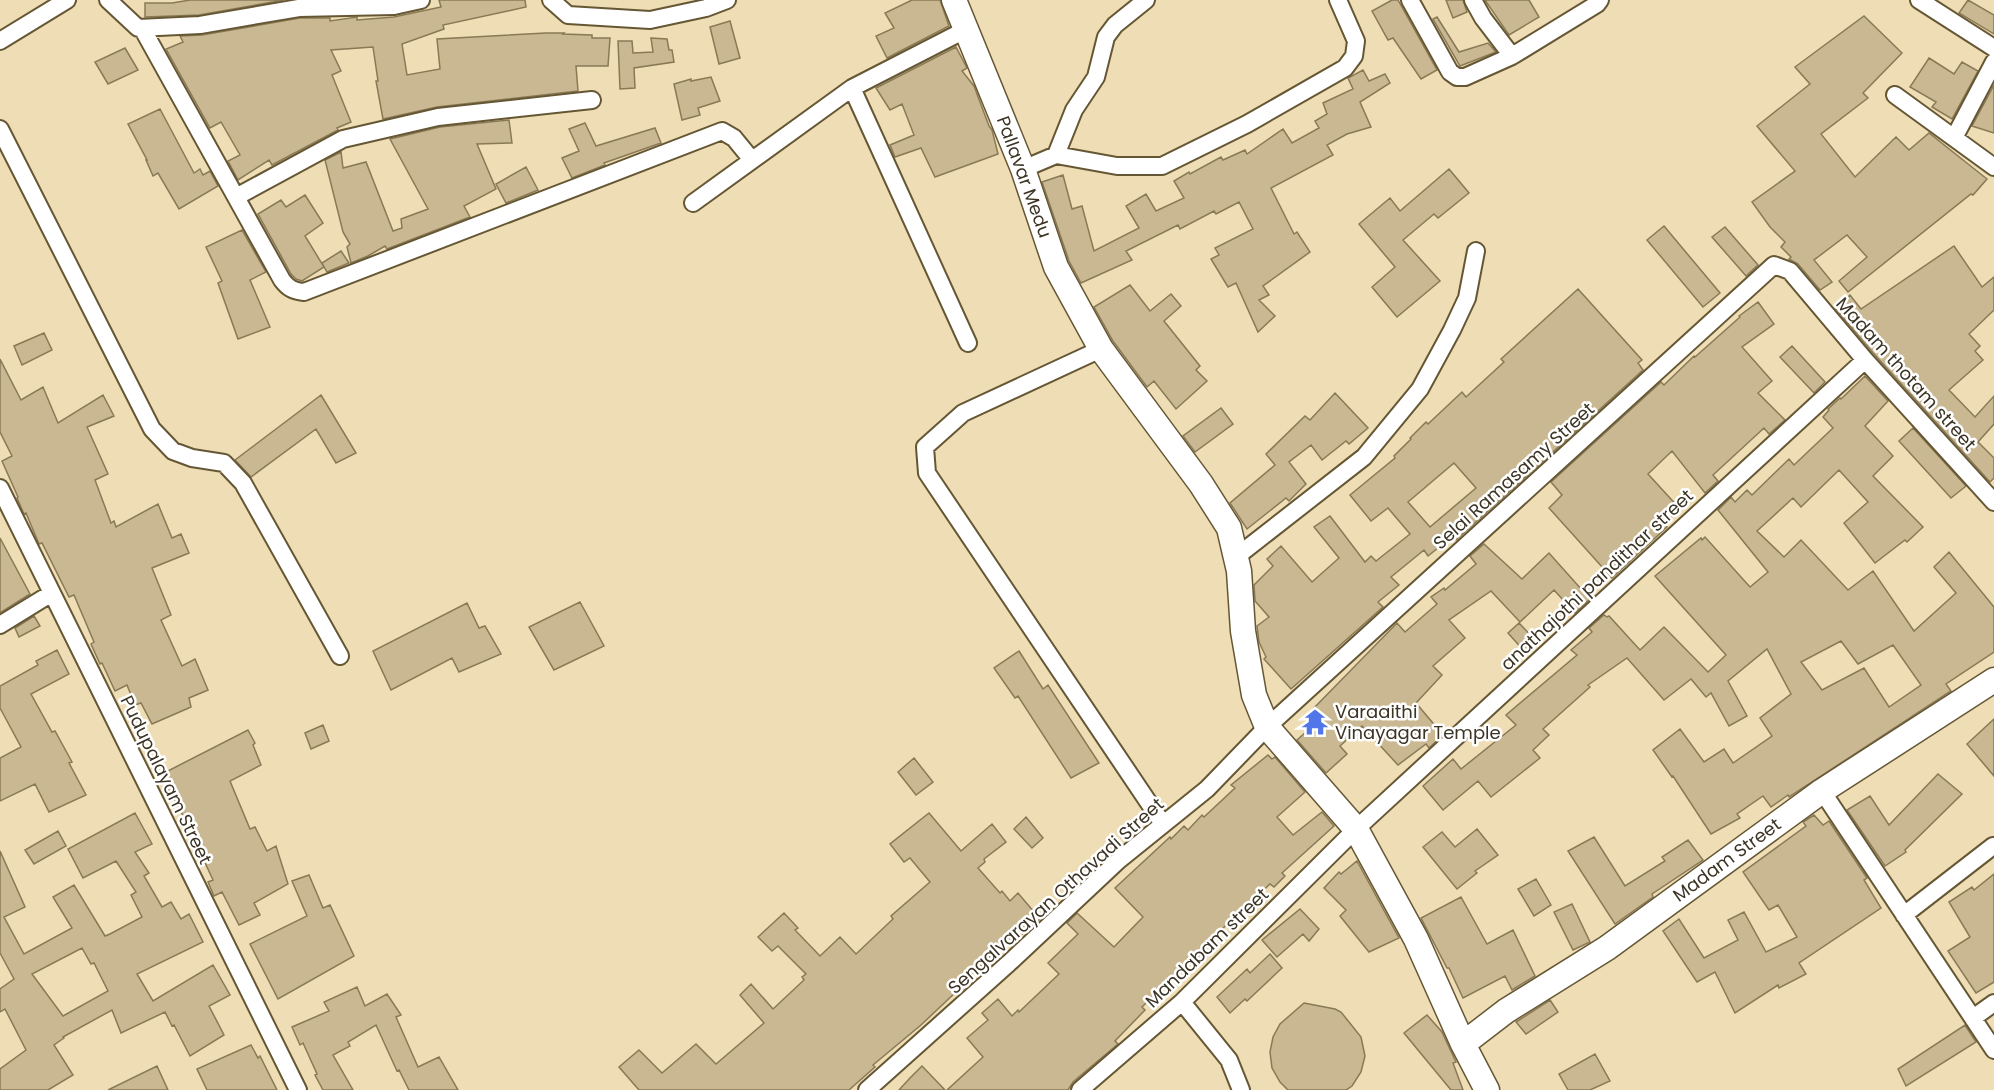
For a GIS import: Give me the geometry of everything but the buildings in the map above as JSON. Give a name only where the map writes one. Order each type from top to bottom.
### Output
[{"type":"street","points":[[0,41],[67,0]]},
{"type":"street","points":[[108,0],[138,28],[200,25],[299,8],[394,6],[421,0]]},
{"type":"street","points":[[551,0],[568,15],[650,20],[706,8],[727,0]]},
{"type":"street","name":"Pallavar Medu","points":[[954,0],[1023,169],[1056,267],[1101,349],[1201,484],[1228,528],[1239,571],[1243,631],[1254,695],[1268,727],[1356,829],[1416,939],[1463,1044],[1487,1090]]},
{"type":"street","points":[[1056,155],[1074,110],[1096,77],[1106,37],[1115,25],[1146,0]]},
{"type":"street","points":[[1023,169],[1056,155],[1117,166],[1162,166],[1247,124],[1345,68],[1354,56],[1356,41],[1338,0]]},
{"type":"street","points":[[1410,0],[1450,72],[1457,77],[1465,77],[1512,56],[1600,0]]},
{"type":"street","points":[[1473,0],[1483,18],[1512,56]]},
{"type":"street","points":[[1919,0],[1994,48]]},
{"type":"street","points":[[142,28],[282,280],[296,291],[304,292],[722,130],[734,138],[752,160]]},
{"type":"street","points":[[693,203],[852,88],[967,29]]},
{"type":"street","points":[[1954,138],[1994,62]]},
{"type":"street","points":[[852,88],[968,344]]},
{"type":"street","points":[[1894,95],[1994,167]]},
{"type":"street","points":[[236,197],[342,139],[438,117],[592,100]]},
{"type":"street","points":[[0,129],[152,429],[172,451],[192,458],[224,462],[243,483],[340,656]]},
{"type":"street","points":[[1236,557],[1364,457],[1420,389],[1467,298],[1476,252]]},
{"type":"street","name":"Selai Ramasamy Street","points":[[1268,727],[1774,265],[1790,271]]},
{"type":"street","name":"Madam thotam street","points":[[1790,271],[1865,360],[1994,502]]},
{"type":"street","points":[[1101,349],[963,413],[925,447],[927,472],[1163,824]]},
{"type":"street","name":"anathajothi pandithar street","points":[[1356,829],[1865,360]]},
{"type":"street","name":"Pudupalayam Street","points":[[0,488],[298,1090]]},
{"type":"street","points":[[0,625],[52,593]]},
{"type":"street","name":"Madam Street","points":[[1463,1044],[1506,1011],[1607,948],[1822,791],[1994,680]]},
{"type":"street","name":"Sengalvarayan Othavadi Street","points":[[867,1090],[1119,860],[1207,789],[1268,727]]},
{"type":"street","points":[[1822,791],[1994,1050]]},
{"type":"street","name":"Mandabam street","points":[[1080,1090],[1182,1002],[1356,829]]},
{"type":"street","points":[[1904,915],[1993,846]]},
{"type":"street","points":[[1182,1002],[1229,1060],[1241,1090]]},
{"type":"street","points":[[1973,1018],[1994,1003]]},
{"type":"place","name":"Varaaithi Vinayagar Temple","points":[[1315,722]]}]
